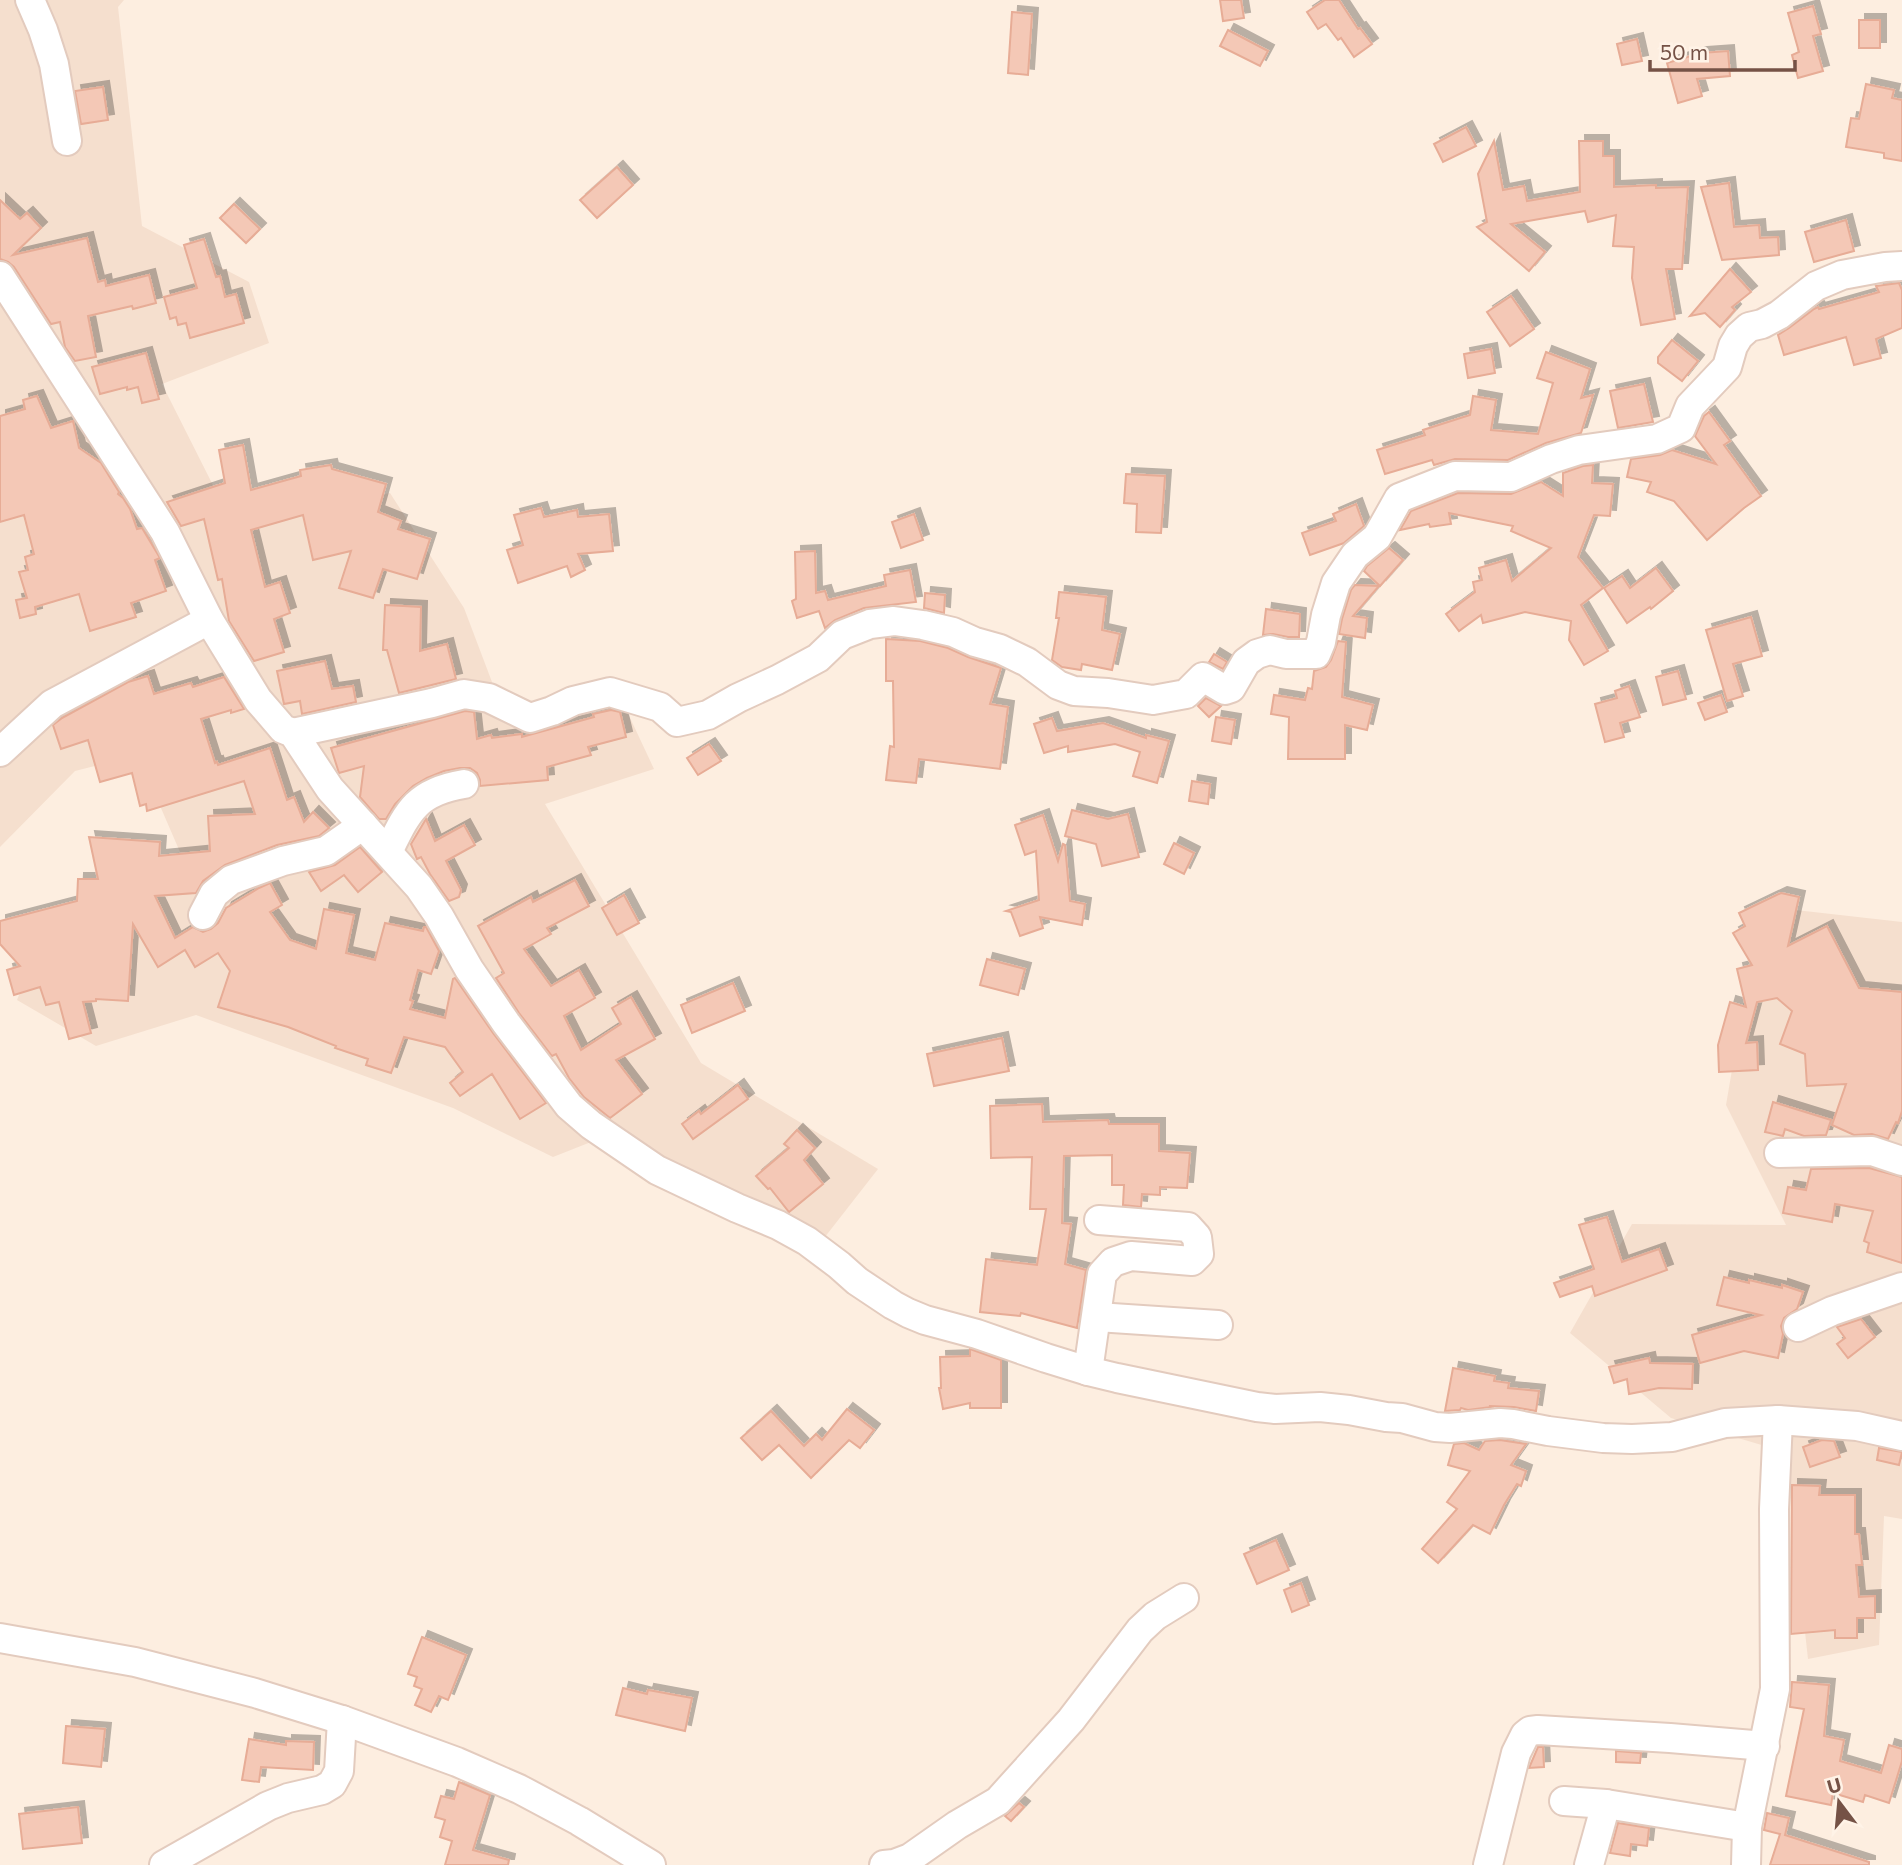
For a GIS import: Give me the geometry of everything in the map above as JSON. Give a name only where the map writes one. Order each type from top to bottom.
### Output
[{"type":"street","points":[[30,0],[54,64],[67,141]]},
{"type":"street","points":[[0,276],[164,532],[209,620],[258,700],[283,729],[293,733],[464,694],[489,698],[530,718],[573,701],[610,692],[660,708],[677,722],[708,715],[777,680],[818,657],[842,635],[870,624],[894,621],[953,632],[1000,649],[1027,662],[1058,685],[1074,691],[1153,699],[1186,694],[1203,677],[1225,690],[1231,688],[1246,662],[1257,654],[1270,650],[1286,654],[1316,654],[1335,583],[1355,555],[1377,537],[1399,498],[1455,476],[1511,477],[1579,450],[1657,439],[1681,428],[1690,406],[1727,367],[1732,346],[1749,327],[1779,315],[1816,286],[1842,275],[1902,266]]},
{"type":"street","points":[[0,752],[52,704],[209,620]]},
{"type":"street","points":[[293,733],[330,789],[419,887],[469,969],[569,1106],[590,1125],[657,1170],[807,1241],[857,1281],[908,1313],[1088,1371],[1275,1409],[1320,1407],[1402,1418],[1442,1428],[1500,1423],[1603,1438],[1655,1439],[1725,1423],[1778,1420],[1857,1426],[1902,1436]]},
{"type":"street","points":[[388,852],[398,830],[422,798],[445,788],[464,785]]},
{"type":"street","points":[[203,915],[214,894],[231,880],[282,861],[326,851],[363,825]]},
{"type":"street","points":[[1779,1153],[1872,1151],[1902,1161]]},
{"type":"street","points":[[1088,1371],[1102,1274],[1114,1262],[1130,1256],[1192,1261],[1199,1254],[1197,1237],[1188,1227],[1099,1220]]},
{"type":"street","points":[[1798,1327],[1832,1311],[1902,1287]]},
{"type":"street","points":[[1097,1317],[1219,1325]]},
{"type":"street","points":[[1746,1865],[1747,1827],[1775,1689],[1774,1510],[1778,1420]]},
{"type":"street","points":[[884,1865],[910,1857],[998,1801],[1084,1704],[1140,1630],[1155,1616],[1184,1598]]},
{"type":"street","points":[[0,1638],[135,1662],[255,1693],[342,1720],[457,1762],[519,1789],[579,1821],[651,1865]]},
{"type":"street","points":[[163,1865],[268,1806],[322,1790],[332,1784],[339,1771],[342,1720]]},
{"type":"street","points":[[1488,1865],[1516,1753],[1530,1731],[1765,1746]]},
{"type":"street","points":[[1564,1801],[1606,1804],[1747,1827]]},
{"type":"street","points":[[1589,1865],[1606,1804]]},
{"type":"shaded area","points":[[0,0],[124,0],[118,7],[142,226],[249,282],[269,343],[162,384],[232,523],[390,493],[464,608],[506,719],[617,690],[654,769],[545,804],[701,1063],[878,1169],[814,1251],[591,1142],[553,1157],[453,1108],[196,1015],[96,1046],[17,1000],[51,916],[180,852],[138,755],[75,771],[0,847]]},
{"type":"shaded area","points":[[1760,906],[1902,922],[1902,1519],[1884,1516],[1879,1645],[1808,1659],[1785,1452],[1671,1418],[1570,1333],[1632,1224],[1786,1225],[1726,1105]]},
{"type":"building","points":[[1220,0],[1241,0],[1244,18],[1223,21]]},
{"type":"building","points":[[1325,0],[1339,0],[1358,29],[1360,28],[1372,44],[1354,57],[1341,38],[1338,40],[1326,24],[1318,29],[1307,12]]},
{"type":"building","points":[[1813,6],[1821,34],[1813,36],[1823,71],[1798,78],[1792,55],[1799,52],[1788,13]]},
{"type":"building","points":[[1012,12],[1032,14],[1028,75],[1008,73]]},
{"type":"building","points":[[1859,20],[1880,20],[1880,48],[1859,48]]},
{"type":"building","points":[[1228,30],[1268,51],[1260,66],[1220,46]]},
{"type":"building","points":[[1637,39],[1642,61],[1622,65],[1617,44]]},
{"type":"building","points":[[1728,51],[1730,76],[1697,79],[1702,96],[1678,103],[1667,63],[1701,53]]},
{"type":"building","points":[[1866,84],[1894,90],[1892,98],[1902,100],[1902,161],[1884,158],[1884,153],[1846,147],[1851,118],[1859,119]]},
{"type":"building","points":[[103,87],[108,120],[81,124],[75,91]]},
{"type":"building","points":[[1466,127],[1476,146],[1443,162],[1434,144]]},
{"type":"building","points":[[1494,141],[1503,190],[1524,186],[1527,201],[1580,192],[1579,141],[1603,141],[1603,156],[1614,156],[1614,187],[1688,187],[1682,269],[1666,269],[1675,319],[1641,325],[1632,278],[1634,247],[1613,246],[1616,215],[1588,222],[1585,211],[1511,224],[1545,252],[1529,271],[1477,227],[1487,222],[1478,174]]},
{"type":"building","points":[[617,167],[633,185],[597,218],[580,200]]},
{"type":"building","points":[[1729,183],[1734,227],[1759,225],[1760,238],[1778,237],[1779,255],[1722,260],[1701,187]]},
{"type":"building","points":[[0,200],[20,219],[27,213],[41,228],[13,255],[87,238],[98,282],[105,280],[106,286],[149,275],[156,303],[88,316],[96,357],[75,361],[65,347],[60,322],[51,324],[14,267],[0,259]]},
{"type":"building","points":[[234,204],[260,229],[246,243],[220,218]]},
{"type":"building","points":[[1846,220],[1854,251],[1814,262],[1805,232]]},
{"type":"building","points":[[204,239],[216,277],[220,276],[225,297],[236,294],[244,323],[190,338],[186,323],[178,325],[176,317],[170,319],[164,297],[197,288],[184,245]]},
{"type":"building","points":[[1730,269],[1751,292],[1732,307],[1735,310],[1720,327],[1705,313],[1690,316]]},
{"type":"building","points":[[1899,283],[1902,290],[1902,328],[1876,339],[1881,358],[1854,365],[1846,337],[1784,355],[1778,335],[1814,309],[1879,292],[1876,286]]},
{"type":"building","points":[[1511,296],[1534,329],[1510,346],[1487,312]]},
{"type":"building","points":[[1672,340],[1698,361],[1682,381],[1658,363],[1658,357]]},
{"type":"building","points":[[1491,349],[1495,373],[1468,378],[1464,354]]},
{"type":"building","points":[[1546,352],[1590,369],[1581,398],[1593,395],[1581,433],[1546,443],[1508,460],[1455,459],[1434,465],[1432,460],[1385,474],[1377,450],[1425,435],[1423,430],[1470,415],[1473,396],[1496,400],[1491,430],[1538,434],[1553,383],[1537,378]]},
{"type":"building","points":[[146,353],[159,399],[142,403],[138,387],[100,394],[92,367]]},
{"type":"building","points":[[1644,384],[1653,422],[1618,428],[1610,391]]},
{"type":"building","points":[[37,396],[51,428],[73,421],[79,448],[101,463],[118,494],[130,509],[137,529],[142,528],[160,558],[155,560],[166,591],[131,603],[136,617],[90,631],[79,594],[35,607],[36,614],[20,618],[16,600],[27,598],[19,572],[28,570],[25,557],[34,554],[24,515],[0,522],[0,416],[25,409],[23,400]]},
{"type":"building","points":[[1709,412],[1730,441],[1724,445],[1761,496],[1707,540],[1674,501],[1647,492],[1651,482],[1627,477],[1631,459],[1660,455],[1672,450],[1716,464],[1695,436],[1704,416]]},
{"type":"building","points":[[243,445],[251,490],[301,476],[300,470],[331,465],[332,469],[386,484],[378,512],[401,521],[398,529],[430,539],[417,579],[383,569],[373,598],[339,588],[351,551],[313,560],[303,515],[251,530],[265,587],[280,582],[290,613],[274,619],[284,652],[254,661],[229,621],[222,579],[218,580],[204,519],[181,526],[167,502],[225,483],[219,450]]},
{"type":"building","points":[[1593,465],[1592,483],[1613,484],[1610,516],[1594,515],[1578,557],[1603,588],[1581,605],[1608,651],[1584,665],[1569,640],[1571,621],[1525,612],[1483,623],[1481,615],[1459,631],[1446,614],[1475,592],[1473,582],[1482,580],[1479,568],[1506,560],[1512,581],[1551,548],[1511,531],[1513,526],[1449,513],[1451,524],[1430,527],[1429,524],[1400,530],[1411,511],[1458,493],[1511,494],[1541,482],[1563,496],[1563,473]]},
{"type":"building","points":[[1126,474],[1165,476],[1161,533],[1136,532],[1137,504],[1124,503]]},
{"type":"building","points":[[1356,504],[1364,526],[1344,543],[1310,555],[1302,533],[1336,521],[1333,514]]},
{"type":"building","points":[[541,508],[544,517],[577,510],[578,517],[609,514],[613,551],[578,554],[585,570],[571,577],[567,566],[518,583],[507,550],[523,545],[514,515]]},
{"type":"building","points":[[914,514],[923,540],[901,548],[892,522]]},
{"type":"building","points":[[1389,548],[1403,560],[1380,586],[1364,571]]},
{"type":"building","points":[[815,551],[816,593],[825,591],[828,600],[886,586],[884,575],[910,570],[916,602],[864,608],[835,620],[825,628],[819,611],[797,618],[792,601],[796,599],[795,552]]},
{"type":"building","points":[[1656,568],[1673,591],[1651,609],[1650,607],[1627,623],[1604,588],[1622,576],[1630,588]]},
{"type":"building","points":[[1355,585],[1379,586],[1353,616],[1367,618],[1365,638],[1339,634],[1351,590]]},
{"type":"building","points":[[1059,592],[1106,597],[1102,630],[1120,634],[1112,670],[1082,664],[1081,670],[1062,667],[1052,660],[1059,618],[1056,618]]},
{"type":"building","points":[[925,593],[945,595],[944,613],[924,608]]},
{"type":"building","points":[[385,605],[421,607],[420,651],[447,644],[456,679],[399,693],[387,650],[383,650]]},
{"type":"building","points":[[1266,609],[1300,614],[1299,637],[1263,635]]},
{"type":"building","points":[[1751,617],[1762,656],[1733,664],[1743,696],[1727,701],[1706,630]]},
{"type":"building","points":[[886,639],[920,641],[948,648],[1001,668],[990,704],[1008,707],[1000,769],[919,759],[916,783],[886,780],[890,746],[894,747],[893,681],[886,681]]},
{"type":"building","points":[[1338,641],[1346,642],[1342,697],[1373,705],[1367,730],[1345,725],[1345,759],[1288,759],[1289,717],[1271,714],[1274,695],[1305,700],[1308,688],[1312,689],[1314,671],[1326,667]]},
{"type":"building","points":[[1214,654],[1227,662],[1223,669],[1209,662]]},
{"type":"building","points":[[325,661],[332,689],[353,686],[356,702],[302,714],[300,701],[284,704],[277,671]]},
{"type":"building","points":[[1678,671],[1686,699],[1663,705],[1656,677]]},
{"type":"building","points":[[148,676],[154,694],[191,683],[193,687],[224,677],[244,709],[201,719],[215,763],[218,765],[270,748],[287,800],[294,797],[304,822],[313,812],[329,828],[319,836],[277,845],[225,865],[203,881],[196,893],[155,896],[175,938],[193,927],[203,932],[211,929],[218,923],[226,908],[270,883],[282,905],[270,912],[290,940],[316,949],[324,909],[354,915],[346,953],[375,960],[385,923],[423,931],[426,927],[439,951],[431,974],[418,970],[410,1009],[445,1018],[455,978],[546,1103],[520,1119],[492,1074],[460,1096],[450,1083],[463,1072],[445,1047],[404,1037],[391,1073],[366,1065],[368,1059],[288,1027],[218,1007],[230,971],[218,953],[195,967],[185,950],[158,967],[133,924],[128,1001],[96,999],[83,1002],[91,1033],[69,1039],[59,1002],[46,1005],[40,987],[14,995],[7,970],[20,966],[0,944],[0,921],[77,901],[78,879],[98,879],[89,837],[160,842],[159,856],[210,851],[208,816],[255,814],[244,781],[147,811],[146,804],[140,806],[132,773],[100,782],[88,740],[61,749],[53,725],[128,682]]},
{"type":"building","points":[[1629,686],[1640,717],[1620,723],[1624,737],[1605,742],[1595,704],[1617,698],[1615,691]]},
{"type":"building","points":[[1721,695],[1727,712],[1705,720],[1698,703]]},
{"type":"building","points":[[1206,698],[1221,706],[1209,717],[1198,706]]},
{"type":"building","points":[[611,710],[620,712],[626,737],[588,747],[591,755],[547,767],[548,780],[480,786],[477,773],[470,768],[444,771],[413,786],[395,804],[386,819],[379,819],[360,797],[364,766],[339,773],[331,748],[465,711],[474,712],[477,739],[491,735],[492,738],[522,734],[522,737]]},
{"type":"building","points":[[1216,717],[1235,720],[1231,744],[1212,741]]},
{"type":"building","points":[[1052,718],[1057,731],[1103,723],[1146,738],[1146,735],[1169,741],[1157,783],[1133,776],[1140,752],[1115,744],[1068,752],[1068,746],[1044,753],[1034,724]]},
{"type":"building","points":[[709,744],[721,761],[698,775],[687,758]]},
{"type":"building","points":[[1192,781],[1210,784],[1208,804],[1189,801]]},
{"type":"building","points":[[1072,810],[1108,819],[1128,814],[1139,857],[1102,866],[1096,844],[1065,836]]},
{"type":"building","points":[[1043,815],[1058,861],[1063,844],[1065,845],[1070,901],[1085,904],[1082,925],[1040,917],[1043,928],[1020,936],[1011,912],[1006,911],[1039,900],[1036,851],[1025,855],[1015,825]]},
{"type":"building","points":[[426,819],[435,841],[464,825],[475,845],[446,861],[461,890],[459,897],[449,901],[421,857],[417,859],[411,844]]},
{"type":"building","points":[[1174,843],[1194,853],[1184,874],[1164,864]]},
{"type":"building","points":[[360,847],[382,872],[358,892],[344,875],[321,891],[309,872],[335,865]]},
{"type":"building","points":[[575,880],[589,906],[547,928],[551,934],[524,949],[551,986],[579,970],[595,998],[564,1016],[581,1050],[621,1024],[612,1008],[631,997],[655,1039],[616,1060],[642,1094],[610,1118],[584,1097],[569,1078],[556,1054],[552,1056],[519,1013],[496,978],[504,973],[478,926],[531,897],[533,902]]},
{"type":"building","points":[[1781,893],[1799,897],[1788,946],[1827,926],[1859,988],[1902,992],[1902,1111],[1888,1139],[1872,1134],[1854,1135],[1832,1125],[1846,1084],[1807,1086],[1805,1054],[1780,1044],[1792,1011],[1777,998],[1757,1002],[1746,1043],[1757,1042],[1758,1070],[1719,1072],[1718,1045],[1730,1002],[1746,1007],[1737,969],[1752,965],[1733,933],[1745,926],[1739,913]]},
{"type":"building","points":[[624,895],[639,923],[617,935],[602,908]]},
{"type":"building","points":[[987,959],[1025,969],[1018,995],[980,985]]},
{"type":"building","points":[[733,983],[745,1011],[692,1033],[681,1005]]},
{"type":"building","points":[[1002,1038],[1009,1071],[934,1086],[927,1054]]},
{"type":"building","points":[[738,1085],[748,1099],[693,1139],[682,1124],[699,1111],[701,1114]]},
{"type":"building","points":[[1773,1102],[1831,1120],[1826,1135],[1804,1136],[1785,1129],[1783,1136],[1765,1132]]},
{"type":"building","points":[[1042,1104],[1043,1122],[1108,1120],[1109,1124],[1159,1124],[1159,1151],[1190,1153],[1187,1188],[1160,1187],[1160,1195],[1142,1194],[1141,1207],[1123,1205],[1124,1185],[1112,1185],[1112,1155],[1064,1156],[1062,1223],[1071,1224],[1065,1264],[1086,1270],[1077,1328],[1021,1313],[1020,1316],[980,1312],[986,1259],[1037,1265],[1046,1209],[1030,1209],[1032,1157],[991,1158],[990,1106]]},
{"type":"building","points":[[797,1130],[815,1148],[804,1160],[823,1184],[789,1212],[770,1188],[756,1176],[789,1148],[784,1144]]},
{"type":"building","points":[[1869,1168],[1902,1177],[1902,1263],[1867,1252],[1869,1243],[1864,1241],[1873,1211],[1835,1204],[1832,1222],[1783,1213],[1788,1187],[1806,1190],[1811,1169]]},
{"type":"building","points":[[1607,1217],[1622,1262],[1659,1249],[1667,1270],[1595,1296],[1592,1286],[1560,1297],[1554,1283],[1594,1269],[1579,1225]]},
{"type":"building","points":[[1724,1277],[1782,1288],[1782,1285],[1803,1292],[1797,1309],[1784,1318],[1778,1358],[1744,1351],[1700,1363],[1692,1335],[1761,1315],[1717,1305]]},
{"type":"building","points":[[1861,1319],[1875,1337],[1848,1358],[1837,1344],[1845,1338],[1837,1327]]},
{"type":"building","points":[[970,1349],[1001,1360],[1001,1408],[970,1408],[970,1403],[943,1409],[939,1388],[940,1357],[970,1356]]},
{"type":"building","points":[[1649,1358],[1650,1363],[1693,1364],[1692,1389],[1659,1388],[1629,1394],[1627,1379],[1614,1383],[1609,1367]]},
{"type":"building","points":[[1453,1368],[1495,1376],[1494,1381],[1509,1383],[1508,1388],[1539,1391],[1536,1411],[1489,1406],[1491,1407],[1445,1411]]},
{"type":"building","points":[[847,1409],[874,1430],[860,1448],[849,1440],[811,1478],[779,1445],[762,1460],[741,1438],[771,1411],[804,1446],[816,1434],[822,1440]]},
{"type":"building","points":[[1822,1440],[1834,1441],[1840,1457],[1810,1467],[1803,1447]]},
{"type":"building","points":[[1485,1441],[1526,1444],[1511,1465],[1526,1471],[1521,1486],[1517,1484],[1490,1534],[1473,1525],[1438,1563],[1422,1549],[1457,1509],[1447,1502],[1470,1471],[1448,1465],[1454,1444],[1464,1443],[1479,1450]]},
{"type":"building","points":[[1879,1448],[1902,1452],[1899,1465],[1877,1460]]},
{"type":"building","points":[[1792,1485],[1820,1486],[1819,1495],[1855,1495],[1855,1534],[1859,1534],[1862,1565],[1856,1565],[1859,1597],[1875,1596],[1875,1618],[1857,1618],[1857,1638],[1835,1638],[1835,1630],[1791,1634]]},
{"type":"building","points":[[1276,1540],[1289,1570],[1257,1584],[1244,1554]]},
{"type":"building","points":[[1301,1583],[1309,1605],[1292,1612],[1284,1590]]},
{"type":"building","points":[[422,1637],[466,1655],[448,1700],[439,1696],[431,1712],[415,1705],[422,1689],[414,1686],[417,1677],[408,1674]]},
{"type":"building","points":[[1792,1682],[1829,1685],[1824,1736],[1844,1740],[1840,1761],[1881,1773],[1889,1745],[1902,1749],[1902,1761],[1889,1803],[1865,1795],[1863,1802],[1833,1793],[1831,1805],[1786,1796],[1804,1709],[1790,1707]]},
{"type":"building","points":[[623,1688],[647,1694],[648,1690],[692,1698],[685,1731],[616,1715]]},
{"type":"building","points":[[66,1726],[105,1729],[101,1767],[63,1763]]},
{"type":"building","points":[[249,1739],[286,1745],[286,1741],[314,1742],[313,1770],[261,1767],[259,1782],[242,1780]]},
{"type":"building","points":[[1538,1747],[1543,1747],[1544,1767],[1529,1768]]},
{"type":"building","points":[[1616,1751],[1641,1753],[1640,1763],[1616,1762]]},
{"type":"building","points":[[459,1782],[490,1795],[473,1850],[509,1860],[508,1865],[445,1865],[452,1841],[440,1837],[445,1820],[435,1817],[441,1796],[454,1799]]},
{"type":"building","points":[[1019,1803],[1024,1807],[1011,1821],[1005,1816]]},
{"type":"building","points":[[78,1807],[82,1843],[23,1849],[19,1814]]},
{"type":"building","points":[[1767,1813],[1789,1818],[1785,1835],[1869,1862],[1869,1865],[1770,1865],[1780,1834],[1764,1830]]},
{"type":"building","points":[[1618,1823],[1649,1828],[1647,1846],[1631,1844],[1630,1856],[1610,1853]]}]
